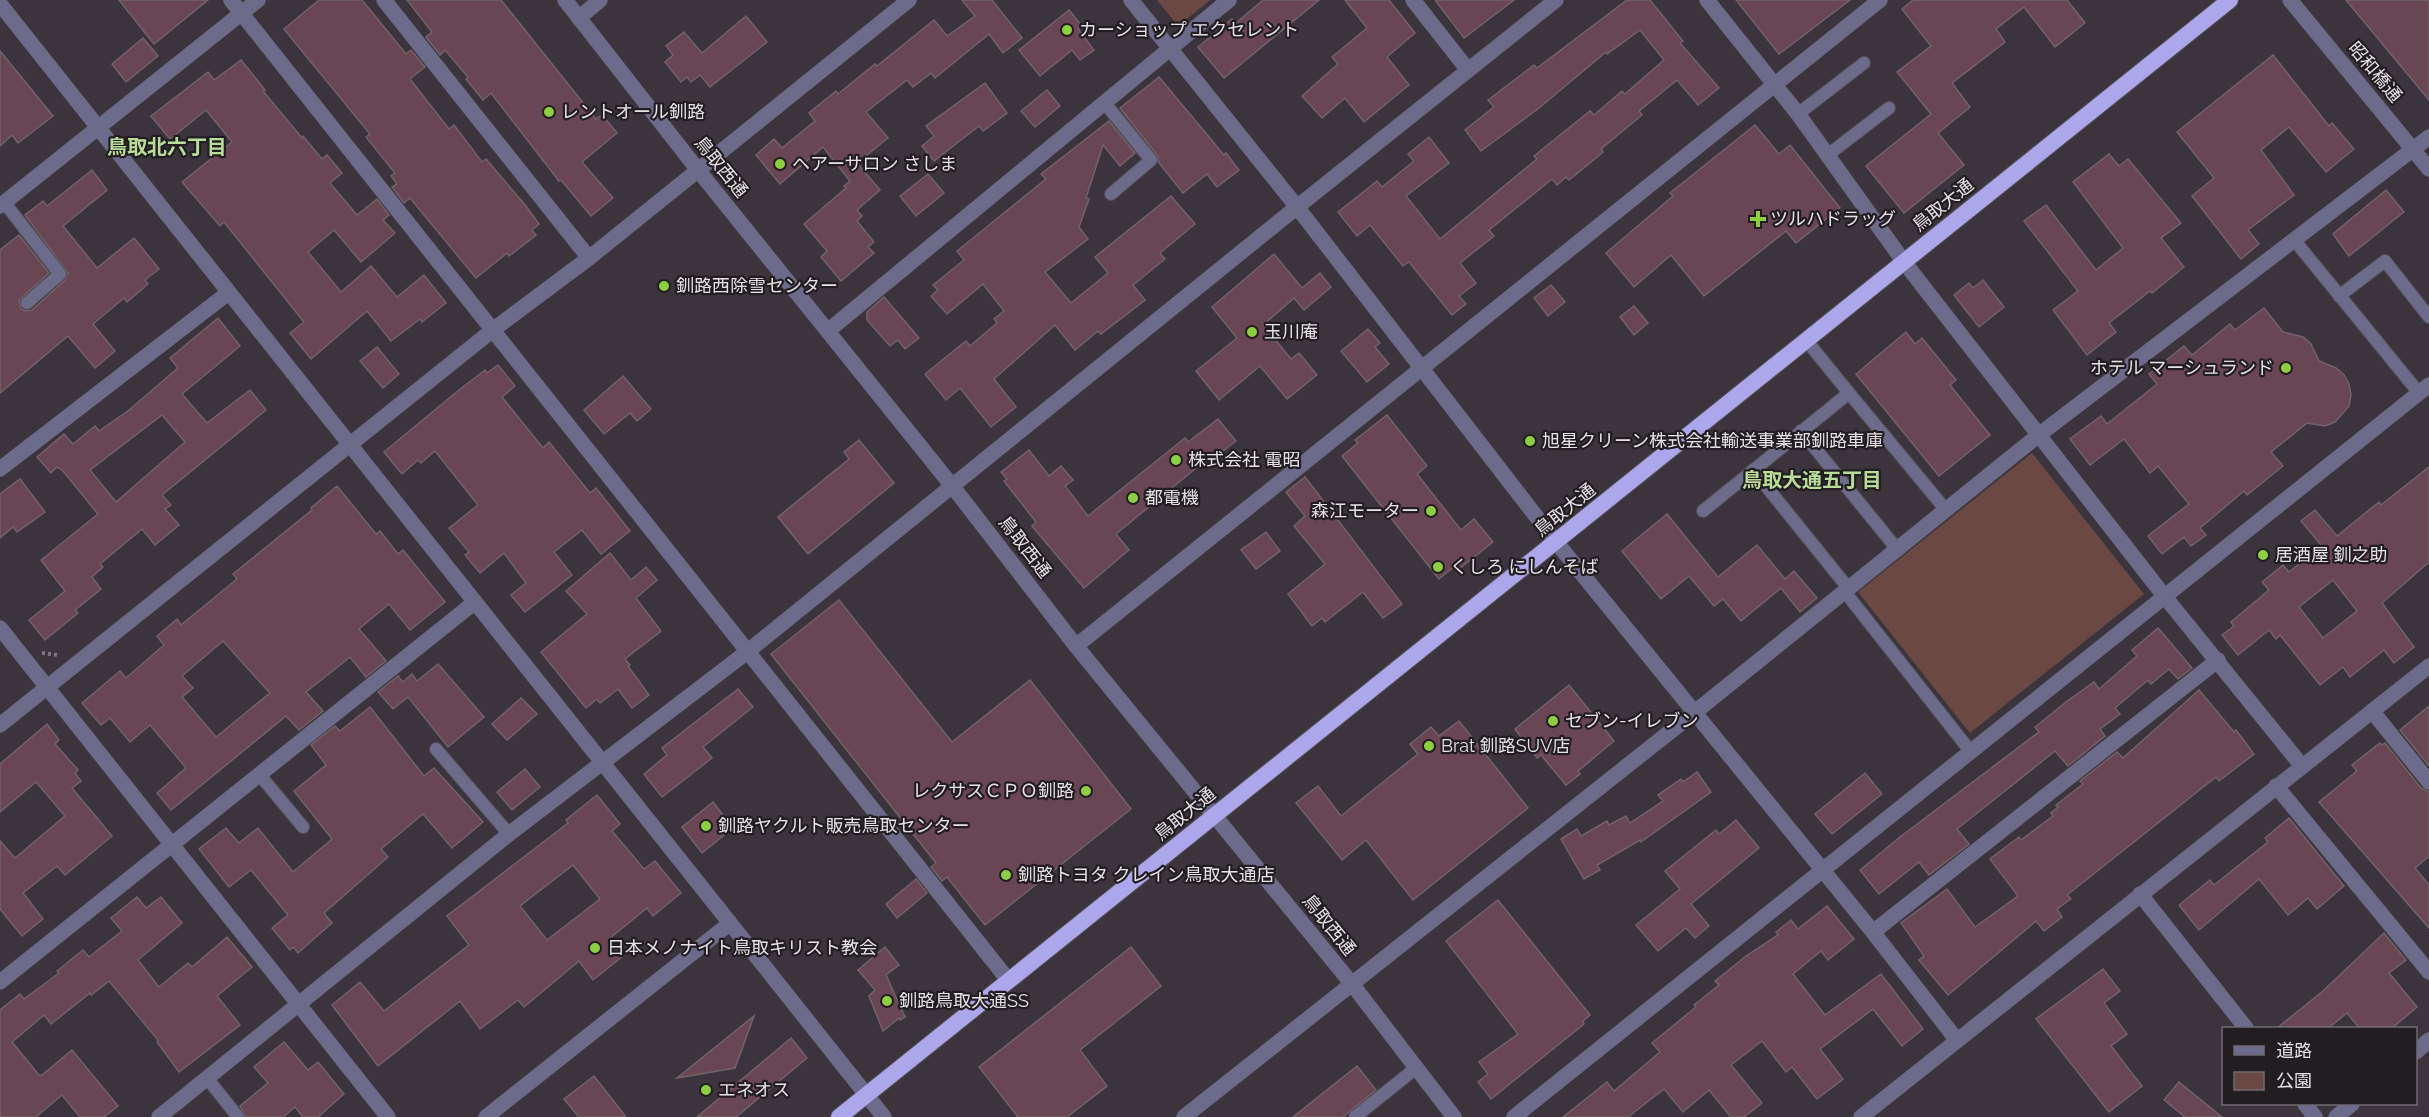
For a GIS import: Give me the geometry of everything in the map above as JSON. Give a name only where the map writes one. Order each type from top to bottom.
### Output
[{"type":"highway","name":"鳥取大通","points":[[838,1117],[2230,0]]},
{"type":"street","points":[[231,0],[1009,981]]},
{"type":"street","points":[[2,204],[258,0]]},
{"type":"street","points":[[384,0],[589,258]]},
{"type":"street","name":"鳥取西通","points":[[565,0],[698,170],[829,330],[1076,646],[1352,984],[1454,1117]]},
{"type":"street","points":[[579,18],[600,0]]},
{"type":"street","points":[[0,725],[494,329],[589,258],[909,0]]},
{"type":"street","points":[[1131,0],[1297,207],[1556,542],[1873,932],[1956,1039]]},
{"type":"street","points":[[829,330],[1229,0]]},
{"type":"street","points":[[1413,0],[1468,70]]},
{"type":"street","points":[[159,1117],[509,834],[747,652],[1556,0]]},
{"type":"street","points":[[1707,0],[1829,154],[1904,262],[2165,597],[2302,766]]},
{"type":"street","points":[[1076,646],[1880,0]]},
{"type":"street","name":"昭和橋通","points":[[2290,0],[2429,169]]},
{"type":"street","points":[[0,4],[884,1117]]},
{"type":"street","points":[[1184,1117],[1695,712],[2040,434],[2429,137]]},
{"type":"street","points":[[0,469],[228,293]]},
{"type":"street","points":[[1514,1117],[2424,389]]},
{"type":"street","points":[[0,982],[475,602]]},
{"type":"street","points":[[0,628],[388,1117]]},
{"type":"street","points":[[1873,932],[2218,660]]},
{"type":"street","points":[[1861,1117],[1956,1039],[2429,666]]},
{"type":"street","points":[[2372,711],[2429,782]]},
{"type":"street","points":[[2276,786],[2429,972]]},
{"type":"street","points":[[2140,894],[2244,1027]]},
{"type":"street","points":[[486,1117],[729,924]]},
{"type":"street","points":[[2417,1050],[2429,1040]]},
{"type":"street","points":[[2306,1105],[2315,1117]]},
{"type":"street","points":[[2336,1117],[2351,1105]]},
{"type":"lane","points":[[1798,114],[1864,63]]},
{"type":"lane","points":[[1104,102],[1151,160],[1111,195]]},
{"type":"lane","points":[[1829,154],[1889,108]]},
{"type":"lane","points":[[2,204],[60,274],[27,303]]},
{"type":"lane","points":[[2295,241],[2339,296],[2424,389]]},
{"type":"lane","points":[[2339,296],[2385,261],[2429,317]]},
{"type":"lane","points":[[1806,340],[1946,510]]},
{"type":"lane","points":[[1703,511],[1849,393]]},
{"type":"lane","points":[[1801,431],[1897,549]]},
{"type":"lane","points":[[1753,470],[1971,752]]},
{"type":"lane","points":[[436,749],[509,834]]},
{"type":"lane","points":[[259,774],[303,827]]},
{"type":"lane","points":[[1355,1117],[1416,1068]]},
{"type":"lane","points":[[207,1078],[238,1117]]},
{"type":"green space","points":[[1157,0],[1210,0],[1178,26]]},
{"type":"green space","points":[[2032,453],[2144,594],[1970,733],[1858,592]]},
{"type":"building","points":[[119,0],[208,0],[154,44]]},
{"type":"building","points":[[319,0],[362,0],[406,54],[411,50],[425,67],[410,79],[449,129],[454,125],[482,162],[486,159],[526,206],[539,224],[532,230],[536,235],[509,256],[507,253],[476,278],[410,198],[404,203],[392,187],[397,184],[391,176],[395,173],[366,137],[370,134],[284,29]]},
{"type":"building","points":[[407,0],[501,0],[596,119],[602,115],[617,133],[582,162],[613,198],[591,216],[561,180],[559,181],[491,93],[483,100],[466,79],[468,77],[445,50],[440,55],[426,37],[432,32]]},
{"type":"building","points":[[962,0],[992,0],[1022,38],[1003,53],[989,34],[935,78],[931,73],[913,87],[907,80],[866,112],[888,138],[857,163],[880,190],[857,210],[862,216],[857,221],[874,242],[868,247],[874,253],[841,281],[821,257],[827,251],[804,224],[846,188],[844,186],[850,181],[823,147],[780,184],[756,155],[774,139],[782,148],[815,121],[809,113],[836,91],[838,94],[875,64],[877,66],[934,20],[947,36],[975,16]]},
{"type":"building","points":[[1263,0],[1319,0],[1224,78],[1198,47],[1232,19],[1236,23]]},
{"type":"building","points":[[1345,0],[1389,0],[1415,33],[1387,57],[1409,85],[1364,122],[1345,98],[1322,118],[1302,96],[1338,64],[1332,57],[1367,28]]},
{"type":"building","points":[[1435,0],[1514,0],[1464,38]]},
{"type":"building","points":[[1627,0],[1650,0],[1683,41],[1680,43],[1719,88],[1698,105],[1677,80],[1639,111],[1642,115],[1601,149],[1603,152],[1569,180],[1566,177],[1557,185],[1552,179],[1489,230],[1494,236],[1460,263],[1476,283],[1459,296],[1466,304],[1452,315],[1409,262],[1403,266],[1370,225],[1357,236],[1338,212],[1377,181],[1382,187],[1414,161],[1408,154],[1429,137],[1449,163],[1406,196],[1440,239],[1537,159],[1534,156],[1590,111],[1594,115],[1622,91],[1625,94],[1664,60],[1640,30],[1607,54],[1606,52],[1539,108],[1481,151],[1465,130],[1494,107],[1488,100],[1534,65],[1537,68]]},
{"type":"building","points":[[1736,0],[1850,0],[1779,54]]},
{"type":"building","points":[[1913,0],[2067,0],[2085,23],[2055,47],[2024,7],[1996,29],[2005,42],[1952,83],[1970,107],[1938,133],[1964,165],[1904,213],[1866,166],[1931,114],[1897,72],[1931,46],[1902,9]]},
{"type":"building","points":[[2346,0],[2429,0],[2429,100]]},
{"type":"building","points":[[1069,10],[1082,26],[1078,29],[1094,50],[1080,60],[1072,50],[1040,76],[1019,50]]},
{"type":"building","points":[[746,16],[767,42],[710,87],[700,75],[691,82],[687,77],[681,82],[665,62],[673,55],[666,46],[684,32],[702,53]]},
{"type":"building","points":[[143,38],[158,56],[126,82],[112,64]]},
{"type":"building","points":[[0,51],[53,116],[18,143],[12,135],[0,146]]},
{"type":"building","points":[[2273,55],[2329,126],[2332,123],[2354,149],[2326,172],[2289,127],[2261,150],[2294,195],[2248,230],[2259,244],[2241,259],[2192,196],[2214,178],[2177,132]]},
{"type":"building","points":[[241,60],[302,138],[303,136],[322,159],[327,155],[342,173],[330,183],[357,215],[377,199],[389,215],[383,220],[395,233],[361,262],[334,230],[308,252],[341,292],[371,266],[397,297],[424,275],[446,303],[422,322],[420,319],[391,341],[367,311],[311,359],[290,333],[304,322],[224,222],[220,226],[182,182],[232,142],[206,110],[170,139],[151,116],[208,72],[214,80]]},
{"type":"building","points":[[1159,77],[1239,170],[1217,187],[1207,174],[1183,193],[1120,108]]},
{"type":"building","points":[[985,83],[1007,113],[983,131],[979,126],[934,161],[922,146],[934,136],[926,126]]},
{"type":"building","points":[[1047,90],[1060,106],[1035,127],[1021,111]]},
{"type":"building","points":[[1109,121],[1135,153],[1120,166],[1103,145],[1079,227],[1088,239],[1045,272],[1071,303],[1108,273],[1095,257],[1171,196],[1195,224],[1160,253],[1165,259],[1133,285],[1145,300],[1101,334],[1098,331],[1075,350],[1055,325],[994,379],[1016,407],[991,427],[960,388],[946,400],[925,374],[966,341],[970,346],[997,323],[994,319],[1004,311],[983,284],[947,314],[931,296],[938,290],[933,285],[964,260],[957,251],[1046,179],[1041,174]]},
{"type":"building","name":"ツルハドラッグ","points":[[1755,125],[1779,154],[1790,145],[1840,208],[1796,243],[1786,231],[1704,296],[1671,255],[1634,287],[1606,253],[1673,196],[1670,193]]},
{"type":"building","points":[[2109,154],[2119,166],[2128,159],[2181,223],[2161,238],[2184,267],[2109,323],[2116,332],[2087,355],[2053,310],[2078,291],[2024,221],[2046,205],[2096,270],[2123,248],[2073,182]]},
{"type":"building","points":[[92,170],[107,190],[63,226],[97,268],[134,238],[159,269],[145,280],[148,284],[127,302],[124,298],[93,324],[115,351],[95,368],[68,336],[0,393],[0,250],[19,235],[49,273],[19,300],[21,309],[32,310],[65,280],[68,273],[25,215],[43,201],[47,206]]},
{"type":"building","points":[[928,174],[944,193],[916,216],[900,196]]},
{"type":"building","points":[[2386,190],[2404,212],[2349,256],[2333,234]]},
{"type":"building","points":[[1274,254],[1302,288],[1320,273],[1331,287],[1304,310],[1294,298],[1263,325],[1291,359],[1299,353],[1317,375],[1287,399],[1260,366],[1219,400],[1196,371],[1237,338],[1212,307]]},
{"type":"building","points":[[1983,280],[2004,307],[1979,327],[1954,295],[1969,283],[1973,288]]},
{"type":"building","points":[[1551,285],[1565,302],[1548,316],[1534,298]]},
{"type":"building","points":[[884,297],[919,338],[905,349],[898,340],[890,346],[867,320],[867,312]]},
{"type":"building","points":[[1634,306],[1648,323],[1634,335],[1620,317]]},
{"type":"building","points":[[2264,308],[2283,332],[2303,337],[2311,344],[2319,361],[2336,368],[2344,375],[2351,395],[2349,406],[2335,422],[2325,426],[2307,423],[2271,452],[2283,466],[2247,495],[2244,491],[2200,528],[2206,535],[2191,546],[2184,537],[2162,554],[2148,536],[2189,504],[2158,466],[2150,473],[2124,439],[2090,465],[2070,439],[2101,416],[2107,424],[2157,384],[2149,374],[2184,346],[2192,355],[2230,324],[2235,330]]},
{"type":"building","points":[[218,318],[240,346],[182,394],[207,423],[250,390],[266,410],[162,495],[171,505],[165,509],[179,525],[155,545],[142,529],[100,564],[103,567],[92,577],[101,589],[75,610],[78,613],[45,640],[29,620],[65,591],[41,560],[98,514],[63,471],[57,467],[51,473],[37,457],[64,434],[73,444],[95,426],[99,431],[129,410],[178,368],[170,358]],"holes":[[[162,415],[185,442],[116,502],[90,470]]]},
{"type":"building","points":[[1368,329],[1380,343],[1375,347],[1389,364],[1367,382],[1341,351]]},
{"type":"building","points":[[1906,332],[1915,344],[1922,338],[1956,380],[1950,385],[1990,435],[1939,476],[1856,374]]},
{"type":"building","points":[[377,347],[399,374],[383,388],[360,361]]},
{"type":"building","points":[[498,365],[515,386],[502,397],[543,448],[549,442],[590,493],[596,488],[630,531],[601,554],[582,530],[554,552],[572,575],[525,612],[511,595],[526,583],[504,553],[480,573],[465,555],[469,552],[449,528],[478,505],[435,451],[421,463],[418,460],[402,474],[384,452],[485,370],[487,373]]},
{"type":"building","points":[[623,376],[651,409],[637,421],[630,413],[604,434],[584,410]]},
{"type":"building","points":[[1387,415],[1427,466],[1417,474],[1461,530],[1474,519],[1493,542],[1459,569],[1456,565],[1439,579],[1342,456],[1358,443],[1355,440]]},
{"type":"building","points":[[1218,419],[1236,441],[1209,462],[1207,459],[1116,534],[1129,550],[1084,588],[1032,526],[1036,522],[1004,481],[1007,479],[1001,472],[1029,450],[1049,476],[1061,466],[1073,480],[1065,486],[1088,516],[1185,438],[1188,442]]},
{"type":"building","points":[[859,440],[894,483],[808,554],[778,517],[849,459],[844,452]]},
{"type":"building","points":[[2429,467],[2429,562],[2382,603],[2414,647],[2394,663],[2384,650],[2350,677],[2343,667],[2320,685],[2280,635],[2276,639],[2269,630],[2238,655],[2222,635],[2234,626],[2231,622],[2269,590],[2262,582],[2283,565],[2289,572],[2322,546],[2301,521],[2315,510],[2337,536],[2379,502],[2381,505]],"holes":[[[2333,580],[2357,611],[2323,638],[2299,607]]]},
{"type":"building","points":[[1305,477],[1402,604],[1383,618],[1363,592],[1325,622],[1322,618],[1312,626],[1288,594],[1325,564],[1294,526],[1305,516],[1286,492]]},
{"type":"building","points":[[20,479],[45,512],[17,532],[13,527],[0,538],[0,494]]},
{"type":"building","points":[[337,486],[376,534],[380,531],[398,554],[403,550],[445,602],[410,630],[389,604],[359,629],[386,661],[366,677],[350,657],[306,692],[323,711],[299,730],[286,716],[171,810],[157,793],[186,768],[150,725],[130,742],[110,718],[101,725],[82,703],[120,671],[126,678],[164,645],[157,636],[177,619],[181,625],[237,579],[233,574],[312,510],[311,508]],"holes":[[[223,641],[270,693],[216,737],[182,697],[193,688],[182,676]]]},
{"type":"building","points":[[1667,514],[1718,577],[1757,545],[1785,579],[1794,571],[1817,598],[1800,612],[1781,588],[1741,621],[1723,599],[1714,606],[1689,576],[1661,599],[1622,551]]},
{"type":"building","points":[[1266,532],[1280,551],[1256,569],[1241,550]]},
{"type":"building","points":[[610,553],[631,580],[646,567],[657,580],[636,598],[661,631],[625,659],[649,695],[632,708],[618,689],[600,703],[597,699],[586,708],[541,652],[587,614],[566,591]]},
{"type":"building","points":[[839,600],[952,742],[1030,680],[1131,809],[985,925],[947,877],[942,881],[931,867],[936,863],[771,654]]},
{"type":"building","points":[[2158,628],[2192,668],[2178,679],[2169,669],[2151,684],[2148,680],[2115,708],[2120,714],[2100,729],[2105,736],[2068,766],[2055,751],[1957,829],[1969,844],[1929,875],[1919,862],[1879,894],[1860,870],[2039,732],[2035,727],[2066,702],[2094,682],[2099,689],[2137,656],[2132,650]]},
{"type":"building","points":[[438,664],[484,717],[448,747],[408,697],[393,709],[378,692],[398,676],[403,682],[412,674],[417,681]]},
{"type":"building","points":[[1569,685],[1614,741],[1578,771],[1580,774],[1566,785],[1541,755],[1537,758],[1515,729]]},
{"type":"building","points":[[738,689],[753,707],[703,747],[712,758],[662,797],[644,774],[667,755],[662,748]]},
{"type":"building","points":[[2199,690],[2234,732],[2236,730],[2254,754],[2219,781],[2216,777],[2067,895],[2071,899],[2057,909],[2062,917],[2044,931],[2036,921],[1948,995],[1919,960],[1924,956],[1901,923],[1947,889],[1975,927],[2018,896],[1990,859],[2019,837],[2021,840],[2053,816],[2051,813],[2058,807],[2056,805],[2083,784],[2080,781],[2117,752],[2123,758]]},
{"type":"building","points":[[521,698],[537,714],[507,740],[492,724]]},
{"type":"building","points":[[2429,706],[2429,766],[2400,730]]},
{"type":"building","points":[[370,707],[424,776],[434,768],[483,822],[452,848],[423,814],[381,849],[388,857],[324,913],[332,923],[298,953],[293,947],[290,950],[272,928],[288,915],[251,870],[229,887],[199,849],[226,828],[239,843],[258,828],[293,872],[332,839],[294,791],[326,765],[311,745],[335,726],[340,731]]},
{"type":"building","points":[[1459,721],[1528,808],[1413,900],[1366,840],[1342,860],[1296,803],[1318,786],[1341,816],[1418,754],[1410,744],[1431,727],[1439,736]]},
{"type":"building","points":[[47,724],[59,740],[55,744],[78,770],[75,773],[81,781],[72,788],[112,836],[65,875],[57,866],[23,893],[43,919],[22,936],[0,909],[0,841],[15,858],[65,816],[36,782],[0,812],[0,764]]},
{"type":"building","points":[[2380,743],[2382,745],[2385,743],[2421,788],[2429,792],[2429,856],[2415,868],[2429,885],[2429,928],[2319,802],[2357,771],[2352,765]]},
{"type":"building","points":[[525,769],[540,787],[512,810],[497,792]]},
{"type":"building","points":[[1697,772],[1711,792],[1641,842],[1640,840],[1597,865],[1600,870],[1584,879],[1561,839],[1577,829],[1581,836],[1607,821],[1609,825],[1626,816],[1630,823],[1663,801],[1658,795],[1681,779],[1683,782]]},
{"type":"building","points":[[1865,773],[1882,794],[1832,834],[1815,814]]},
{"type":"building","points":[[597,795],[620,824],[612,831],[644,869],[655,861],[681,893],[653,916],[647,908],[609,939],[623,956],[593,980],[579,961],[524,1007],[518,1000],[480,1029],[460,1001],[378,1066],[332,1005],[360,982],[384,1011],[469,945],[447,916],[568,823],[566,820]],"holes":[[[573,865],[600,899],[547,940],[520,906]]]},
{"type":"building","points":[[713,802],[733,828],[702,853],[682,827]]},
{"type":"building","points":[[2289,818],[2344,886],[2317,909],[2308,898],[2288,915],[2259,879],[2199,930],[2179,905],[2210,880],[2214,885],[2268,842],[2265,838]]},
{"type":"building","points":[[1736,820],[1759,848],[1691,904],[1709,926],[1695,938],[1686,928],[1658,951],[1636,925],[1680,889],[1665,871],[1716,830],[1719,834]]},
{"type":"building","points":[[916,879],[927,893],[897,918],[886,904]]},
{"type":"building","points":[[137,897],[146,908],[161,897],[182,923],[138,960],[159,987],[188,963],[192,967],[227,937],[252,967],[217,996],[240,1025],[179,1072],[157,1042],[158,1040],[109,981],[51,1024],[44,1015],[12,1042],[39,1075],[42,1075],[72,1050],[118,1106],[104,1117],[80,1117],[62,1095],[36,1117],[0,1117],[0,1010],[20,994],[24,999],[59,973],[57,971],[83,950],[89,957],[122,931],[111,918]]},
{"type":"building","points":[[1498,900],[1590,1015],[1583,1021],[1584,1024],[1491,1099],[1478,1082],[1488,1074],[1479,1062],[1518,1034],[1446,941]]},
{"type":"building","points":[[1827,906],[1854,939],[1828,960],[1821,951],[1793,974],[1825,1015],[1881,974],[1923,1029],[1902,1046],[1873,1009],[1820,1049],[1843,1079],[1817,1099],[1792,1067],[1786,1072],[1762,1041],[1731,1065],[1762,1103],[1744,1117],[1731,1117],[1709,1090],[1683,1112],[1664,1089],[1628,1117],[1563,1117],[1607,1082],[1614,1091],[1660,1052],[1652,1043],[1719,985],[1715,981],[1746,956],[1778,935],[1776,932],[1791,920],[1798,929]]},
{"type":"building","points":[[2384,933],[2406,960],[2389,973],[2417,1007],[2393,1027],[2358,1027],[2347,1013],[2330,1027],[2278,1027],[2323,991]]},
{"type":"building","points":[[885,947],[899,965],[886,975],[905,1017],[900,1020],[899,1018],[883,1031],[869,996],[875,990],[858,970]]},
{"type":"building","points":[[1131,947],[1161,986],[1080,1050],[1107,1086],[1067,1117],[1018,1117],[979,1067]]},
{"type":"building","points":[[2103,969],[2120,991],[2104,1003],[2127,1034],[2111,1046],[2142,1086],[2109,1112],[2036,1019]]},
{"type":"building","points":[[754,1016],[735,1068],[677,1078]]},
{"type":"building","points":[[791,1038],[807,1058],[736,1117],[697,1117]]},
{"type":"building","points":[[284,1042],[308,1070],[318,1062],[344,1094],[318,1117],[303,1117],[295,1107],[283,1117],[246,1117],[240,1106],[268,1083],[254,1067]]},
{"type":"building","points":[[1357,1066],[1376,1090],[1343,1117],[1293,1117]]},
{"type":"building","points":[[594,1076],[626,1117],[579,1117],[564,1099]]},
{"type":"building","points":[[2179,1082],[2222,1117],[2185,1117],[2164,1100]]},
{"type":"place","name":"カーショップ エクセレント","points":[[1067,30]]},
{"type":"place","name":"レントオール釧路","points":[[549,112]]},
{"type":"place","name":"ヘアーサロン さしま","points":[[780,164]]},
{"type":"place","name":"ツルハドラッグ","points":[[1758,219]]},
{"type":"place","name":"釧路西除雪センター","points":[[664,286]]},
{"type":"place","name":"玉川庵","points":[[1252,332]]},
{"type":"place","name":"ホテル マーシュランド","points":[[2286,368]]},
{"type":"place","name":"旭星クリーン株式会社輸送事業部釧路車庫","points":[[1530,441]]},
{"type":"place","name":"株式会社 電昭","points":[[1176,460]]},
{"type":"place","name":"都電機","points":[[1133,498]]},
{"type":"place","name":"森江モーター","points":[[1431,511]]},
{"type":"place","name":"居酒屋 釧之助","points":[[2263,555]]},
{"type":"place","name":"くしろ にしんそば","points":[[1438,567]]},
{"type":"place","name":"セブン-イレブン","points":[[1553,721]]},
{"type":"place","name":"Brat 釧路SUV店","points":[[1429,746]]},
{"type":"place","name":"レクサスＣＰＯ釧路","points":[[1086,791]]},
{"type":"place","name":"釧路ヤクルト販売鳥取センター","points":[[706,826]]},
{"type":"place","name":"釧路トヨタ クレイン鳥取大通店","points":[[1006,875]]},
{"type":"place","name":"日本メノナイト鳥取キリスト教会","points":[[595,948]]},
{"type":"place","name":"釧路鳥取大通SS","points":[[887,1001]]},
{"type":"place","name":"エネオス","points":[[706,1090]]},
{"type":"district","name":"鳥取北六丁目","points":[[167,147]]},
{"type":"district","name":"鳥取大通五丁目","points":[[1812,480]]}]
